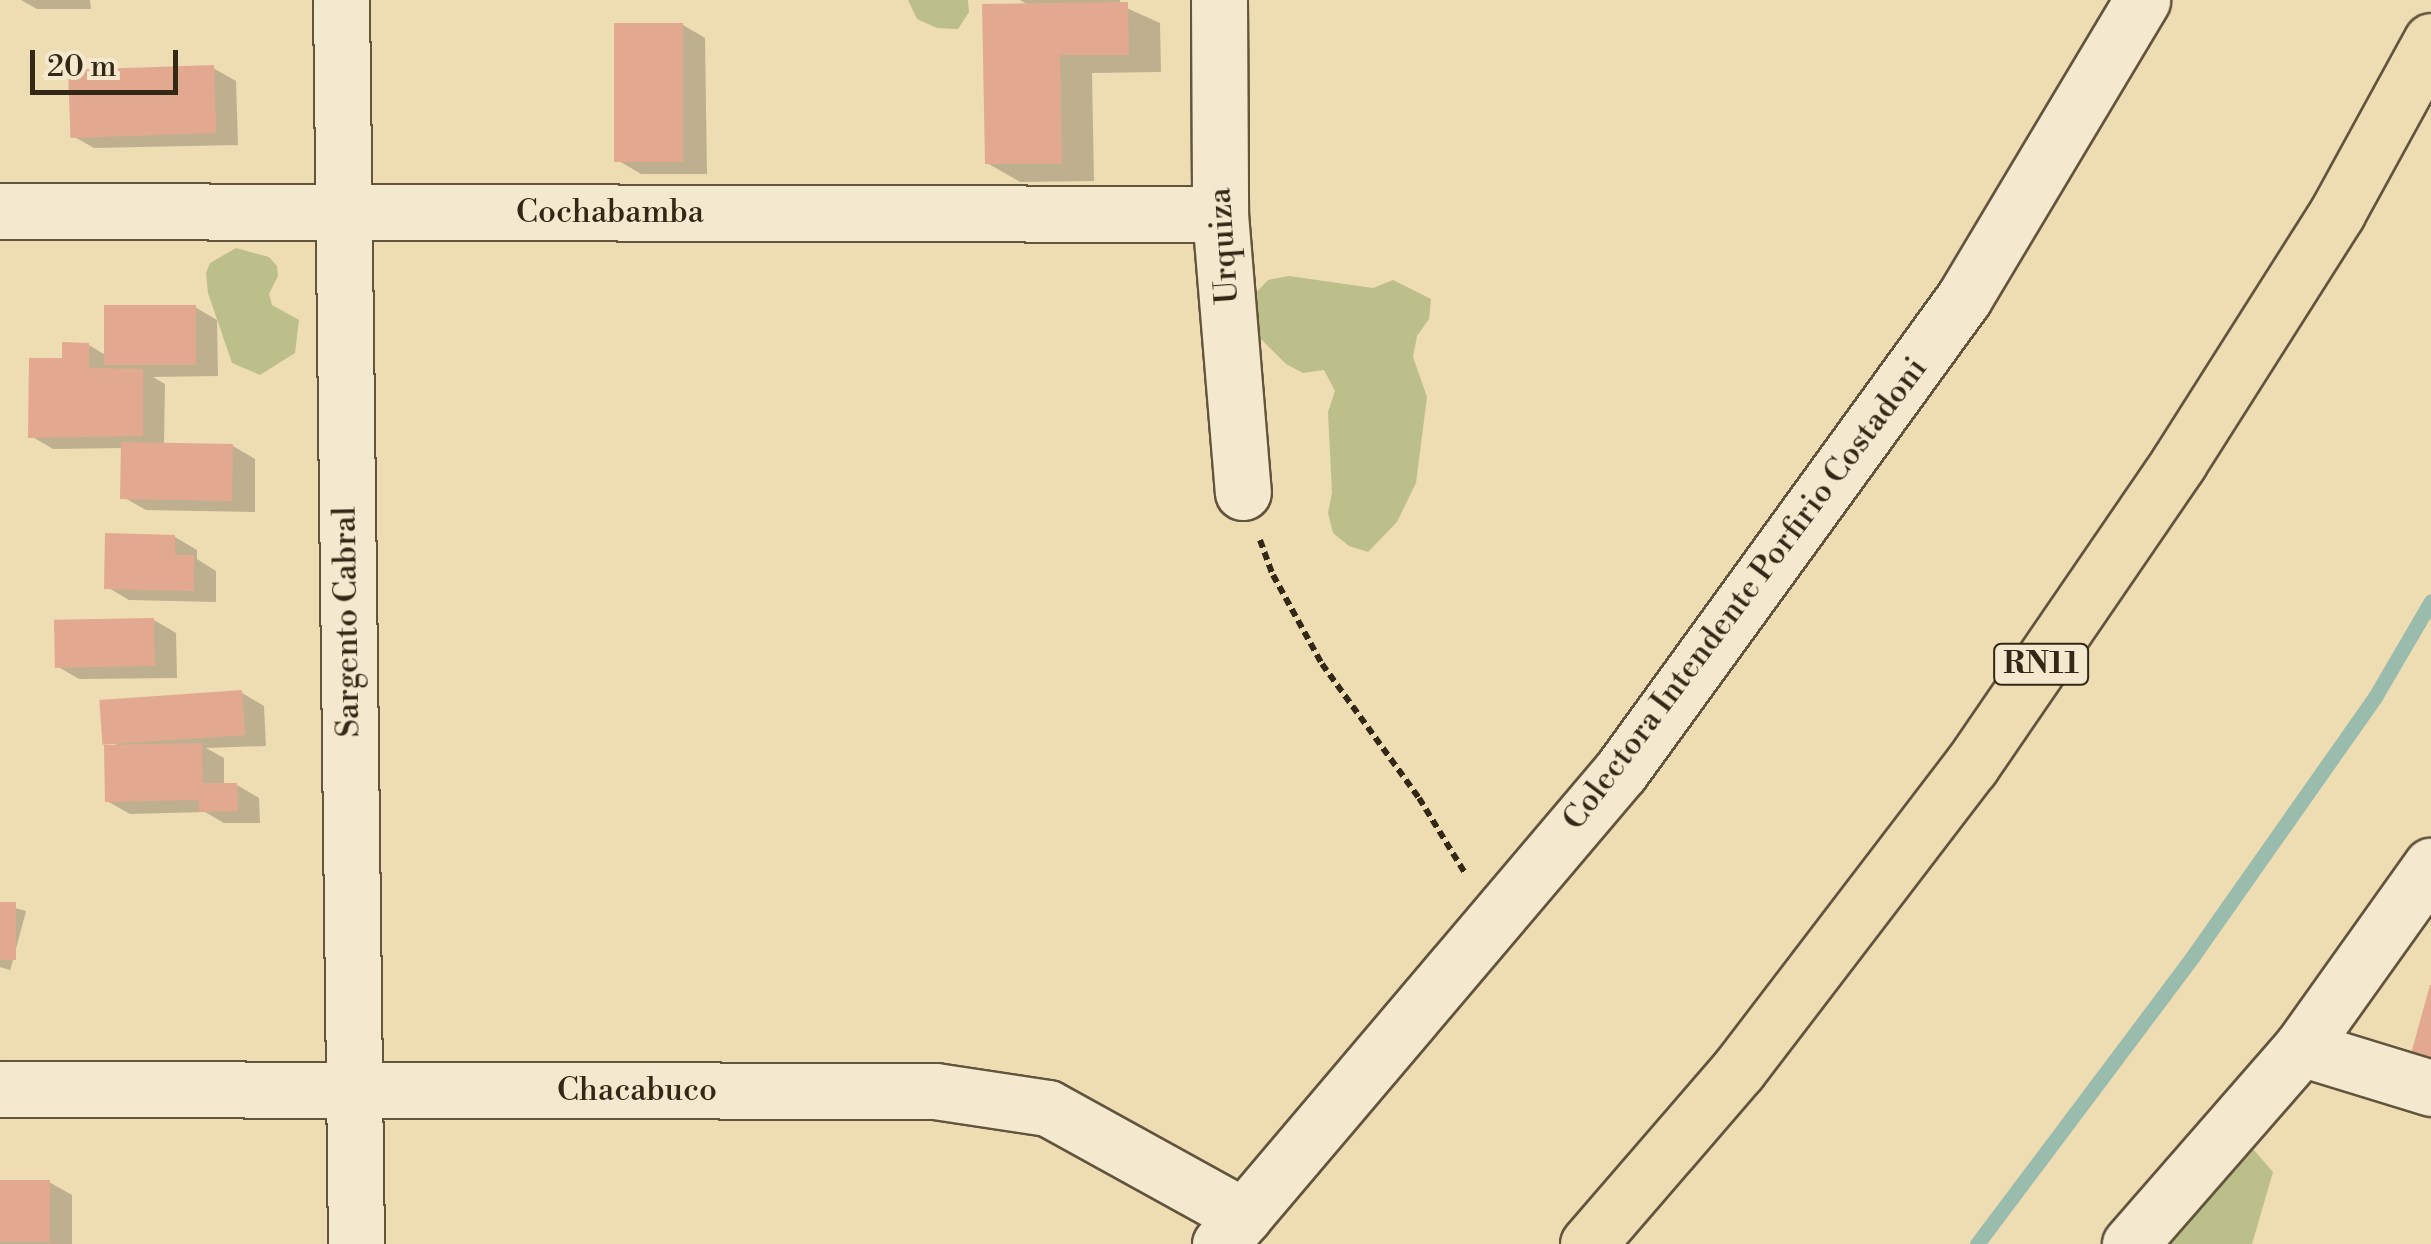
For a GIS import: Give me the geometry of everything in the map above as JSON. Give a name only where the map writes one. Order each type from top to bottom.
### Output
[{"type":"highway","name":"RN11","points":[[1588,1244],[1739,1069],[1971,766],[2179,462],[2337,214],[2431,41]]},
{"type":"street","name":"Sargento Cabral","points":[[341,0],[356,1244]]},
{"type":"street","name":"Urquiza","points":[[1219,0],[1220,214],[1244,492]]},
{"type":"street","name":"Colectora Intendente Porfirio Costadoni","points":[[1232,1230],[1621,771],[1964,298],[2142,0]]},
{"type":"street","name":"Cochabamba","points":[[0,211],[1220,214]]},
{"type":"street","points":[[2130,1244],[2301,1048],[2431,866]]},
{"type":"street","points":[[2301,1048],[2431,1088]]},
{"type":"street","name":"Chacabuco","points":[[0,1089],[935,1090],[1048,1108],[1232,1230]]},
{"type":"path","points":[[1244,492],[1273,575],[1322,664],[1419,798],[1494,922]]},
{"type":"green space","points":[[908,0],[968,0],[969,12],[958,29],[937,28],[917,19]]},
{"type":"green space","points":[[236,248],[269,257],[277,266],[278,276],[269,294],[272,305],[299,320],[295,353],[260,375],[232,363],[208,293],[206,273],[210,263]]},
{"type":"green space","points":[[1289,276],[1373,288],[1393,280],[1431,299],[1429,319],[1417,336],[1413,357],[1427,397],[1416,483],[1397,522],[1368,552],[1349,546],[1333,533],[1328,513],[1332,493],[1328,412],[1335,391],[1324,370],[1303,373],[1286,364],[1257,335],[1254,295],[1268,280]]},
{"type":"green space","points":[[2247,1142],[2273,1172],[2252,1244],[2164,1244]]},
{"type":"building","points":[[1128,2],[1129,55],[1060,55],[1062,164],[985,164],[982,4]]},
{"type":"building","points":[[614,23],[683,23],[683,162],[614,162]]},
{"type":"building","points":[[214,65],[216,133],[70,138],[68,70]]},
{"type":"building","points":[[104,305],[196,305],[196,365],[104,365]]},
{"type":"building","points":[[62,342],[89,343],[89,368],[143,369],[143,436],[28,438],[29,358],[62,358]]},
{"type":"building","points":[[121,442],[233,444],[232,501],[120,499]]},
{"type":"building","points":[[105,533],[175,535],[175,555],[194,555],[194,591],[104,589]]},
{"type":"building","points":[[154,618],[155,666],[55,668],[54,620]]},
{"type":"building","points":[[242,690],[245,735],[102,745],[99,700]]},
{"type":"building","points":[[202,743],[203,783],[237,783],[238,811],[199,812],[199,800],[105,802],[104,745]]},
{"type":"building","points":[[0,902],[16,902],[16,960],[0,960]]},
{"type":"building","points":[[2431,985],[2431,1078],[2406,1072]]},
{"type":"building","points":[[0,1180],[50,1180],[50,1242],[0,1242]]},
{"type":"waterway","points":[[1977,1244],[2193,956],[2375,697],[2431,601]]}]
